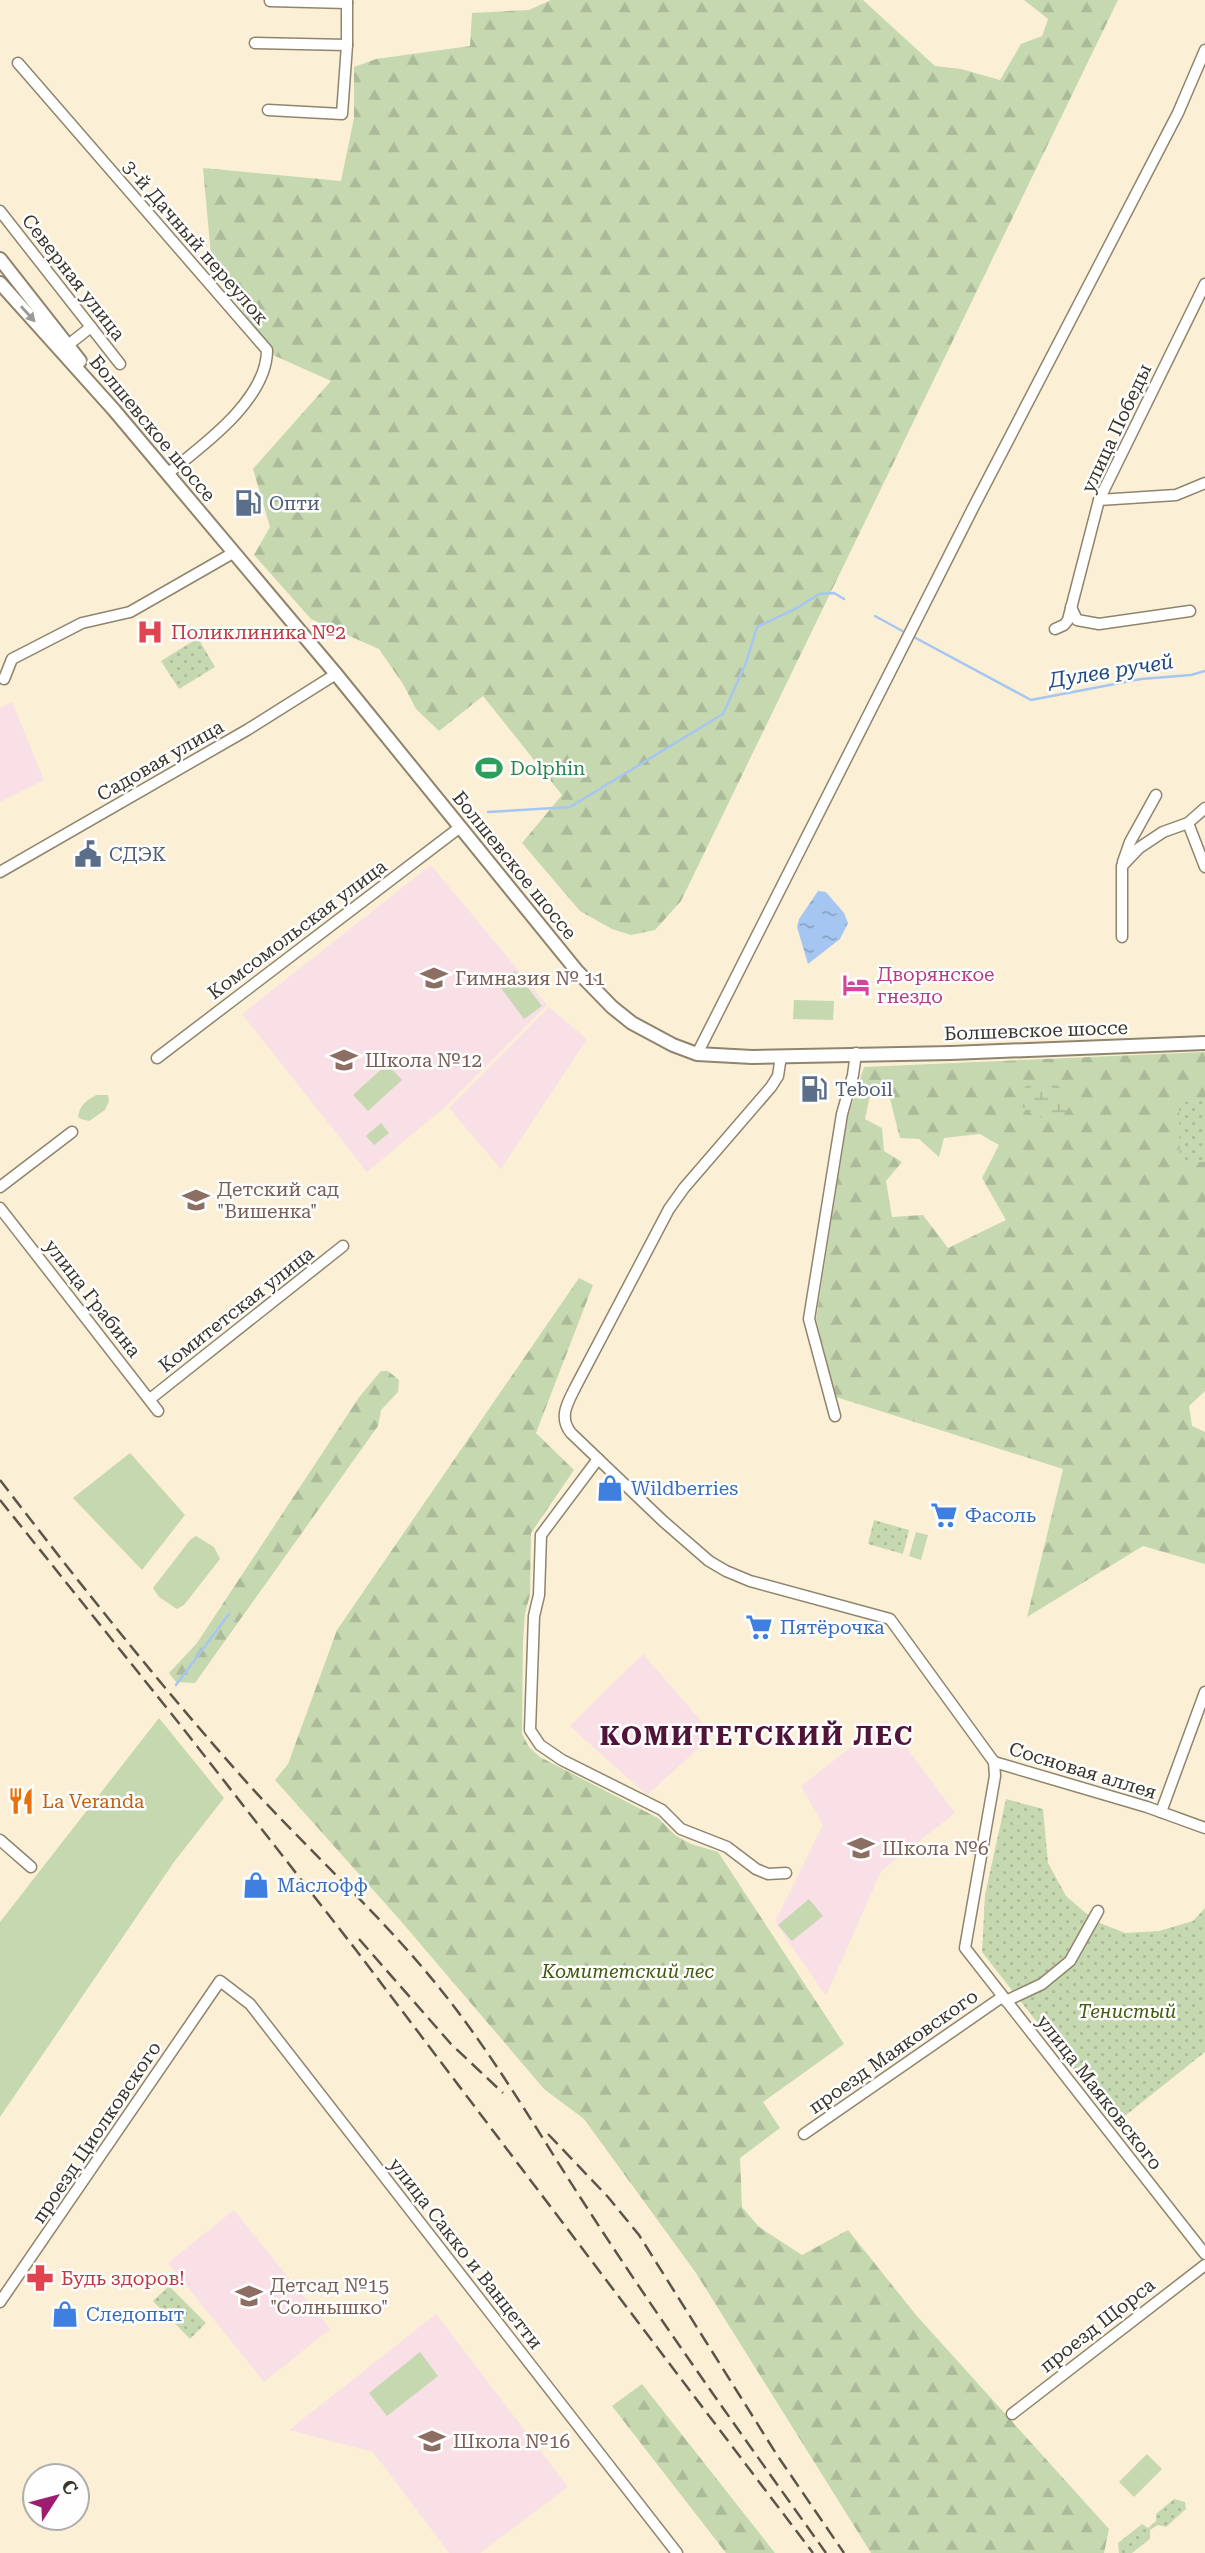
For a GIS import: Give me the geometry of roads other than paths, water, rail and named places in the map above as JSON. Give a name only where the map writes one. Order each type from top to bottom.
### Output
[{"type":"main road","points":[[0,259],[68,345],[114,410]]},
{"type":"main road","name":"Болшевское шоссе","points":[[0,283],[114,410],[335,674],[577,971],[612,1007],[651,1034],[697,1054],[737,1057],[951,1053],[1205,1043]]},
{"type":"street","points":[[268,110],[342,114],[347,45],[347,2],[270,1]]},
{"type":"street","points":[[255,43],[347,45]]},
{"type":"street","points":[[697,1054],[1133,195],[1178,113],[1205,50]]},
{"type":"street","name":"3-й Дачный переулок","points":[[19,63],[267,350],[267,362],[247,401],[222,430],[167,474]]},
{"type":"street","name":"Северная улица","points":[[0,211],[120,363]]},
{"type":"street","name":"улица Победы","points":[[1055,629],[1068,620],[1099,500],[1205,284]]},
{"type":"street","points":[[68,345],[91,327]]},
{"type":"street","points":[[1099,500],[1176,495],[1205,483]]},
{"type":"street","points":[[4,679],[12,659],[82,623],[130,612],[233,553]]},
{"type":"street","points":[[1071,607],[1077,620],[1099,624],[1190,611]]},
{"type":"street","name":"Садовая улица","points":[[0,872],[237,736],[335,674]]},
{"type":"street","points":[[1122,937],[1122,866],[1130,842],[1156,795]]},
{"type":"street","points":[[1122,866],[1139,848],[1163,832],[1188,823],[1205,808]]},
{"type":"street","points":[[1188,823],[1205,867]]},
{"type":"street","name":"Комсомольская улица","points":[[157,1058],[459,828]]},
{"type":"street","points":[[835,1416],[809,1319],[842,1114],[856,1053]]},
{"type":"street","points":[[781,1056],[778,1076],[771,1087],[669,1209],[565,1409],[567,1429],[709,1561],[750,1581],[890,1619],[993,1762]]},
{"type":"street","points":[[0,1187],[72,1132]]},
{"type":"street","name":"улица Грабина","points":[[0,1208],[158,1411]]},
{"type":"street","name":"Комитетская улица","points":[[150,1399],[343,1246]]},
{"type":"street","points":[[598,1459],[541,1535],[539,1595],[534,1616],[530,1730],[540,1745],[562,1760],[662,1810],[681,1829],[727,1847],[768,1874],[786,1873]]},
{"type":"street","points":[[1161,1812],[1205,1692]]},
{"type":"street","name":"Сосновая аллея","points":[[993,1762],[1161,1812],[1205,1828]]},
{"type":"street","name":"улица Маяковского","points":[[993,1762],[995,1776],[965,1948],[1205,2254]]},
{"type":"street","points":[[0,1840],[31,1867]]},
{"type":"street","name":"проезд Маяковского","points":[[804,2134],[1004,1999],[1042,1984],[1070,1962],[1098,1911]]},
{"type":"street","name":"проезд Циолковского","points":[[0,2302],[220,1982]]},
{"type":"street","name":"улица Сакко и Ванцетти","points":[[220,1982],[250,2004],[677,2553]]},
{"type":"street","name":"проезд Щорса","points":[[1012,2414],[1205,2265]]},
{"type":"water","points":[[818,891],[826,892],[844,913],[848,923],[840,939],[808,964],[797,927],[799,919]]},
{"type":"waterway","name":"Дулев ручей","points":[[488,812],[570,807],[723,714],[746,663],[757,627],[819,594],[834,593],[844,599]]},
{"type":"waterway","name":"Дулев ручей","points":[[875,616],[906,633]]},
{"type":"waterway","name":"Дулев ручей","points":[[912,636],[1031,700],[1141,679],[1191,675],[1205,671]]},
{"type":"waterway","points":[[176,1685],[229,1614]]},
{"type":"railway","points":[[0,1480],[122,1635],[217,1749],[274,1812],[396,1937],[462,2017],[650,2302],[826,2553]]},
{"type":"railway","points":[[0,1500],[356,1950],[813,2553]]},
{"type":"railway","points":[[359,1939],[451,2044],[503,2093]]},
{"type":"railway","points":[[548,2134],[608,2197],[639,2235],[777,2455],[844,2553]]},
{"type":"place","name":"Опти","points":[[248,503]]},
{"type":"place","name":"Поликлиника №2","points":[[150,632]]},
{"type":"place","name":"Dolphin","points":[[489,768]]},
{"type":"place","name":"СДЭК","points":[[88,854]]},
{"type":"place","name":"Гимназия № 11","points":[[434,978]]},
{"type":"place","name":"Дворянское гнездо","points":[[856,985]]},
{"type":"place","name":"Школа №12","points":[[344,1060]]},
{"type":"place","name":"Teboil","points":[[814,1089]]},
{"type":"place","name":"Детский сад \"Вишенка\"","points":[[196,1200]]},
{"type":"place","name":"Wildberries","points":[[610,1488]]},
{"type":"place","name":"Фасоль","points":[[944,1515]]},
{"type":"place","name":"Пятёрочка","points":[[759,1627]]},
{"type":"place","name":"La Veranda","points":[[21,1801]]},
{"type":"place","name":"Школа №6","points":[[861,1848]]},
{"type":"place","name":"Маслофф","points":[[256,1885]]},
{"type":"place","name":"Будь здоров!","points":[[40,2278]]},
{"type":"place","name":"Детсад №15 \"Солнышко\"","points":[[249,2296]]},
{"type":"place","name":"Следопыт","points":[[65,2314]]},
{"type":"place","name":"Школа №16","points":[[432,2441]]},
{"type":"district","name":"КОМИТЕТСКИЙ ЛЕС","points":[[757,1736]]},
{"type":"park label","name":"Комитетский лес","points":[[628,1971]]},
{"type":"park label","name":"Тенистый","points":[[1127,2011]]}]
